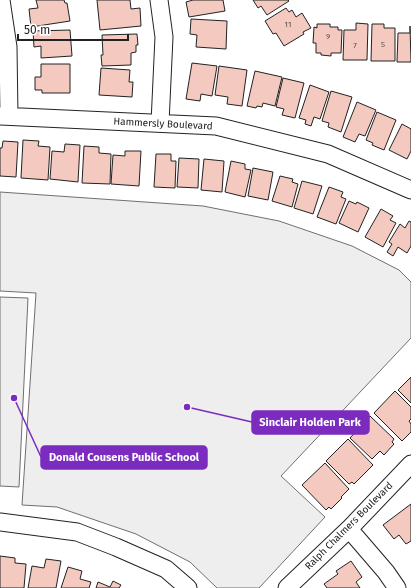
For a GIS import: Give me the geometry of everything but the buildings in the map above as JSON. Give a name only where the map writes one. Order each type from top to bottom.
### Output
[{"type":"street","points":[[1,0],[8,47],[5,116]]},
{"type":"street","points":[[159,0],[164,37],[160,124]]},
{"type":"street","name":"Hammersly Boulevard","points":[[5,116],[216,126],[328,154],[411,190]]},
{"type":"street","name":"Ralph Chalmers Boulevard","points":[[287,588],[349,529],[411,464]]},
{"type":"street","points":[[0,522],[77,532],[166,569],[188,588]]},
{"type":"street","points":[[349,529],[386,572],[397,588]]},
{"type":"shaded area","points":[[0,192],[203,206],[279,221],[352,246],[399,270],[411,282],[411,338],[281,476],[325,517],[259,588],[217,588],[190,562],[136,534],[57,507],[22,505],[36,293],[0,291]]},
{"type":"shaded area","points":[[0,297],[28,298],[19,487],[0,486]]},
{"type":"place","name":"Donald Cousens Public School","points":[[14,398]]},
{"type":"place","name":"Sinclair Holden Park","points":[[187,407]]}]
